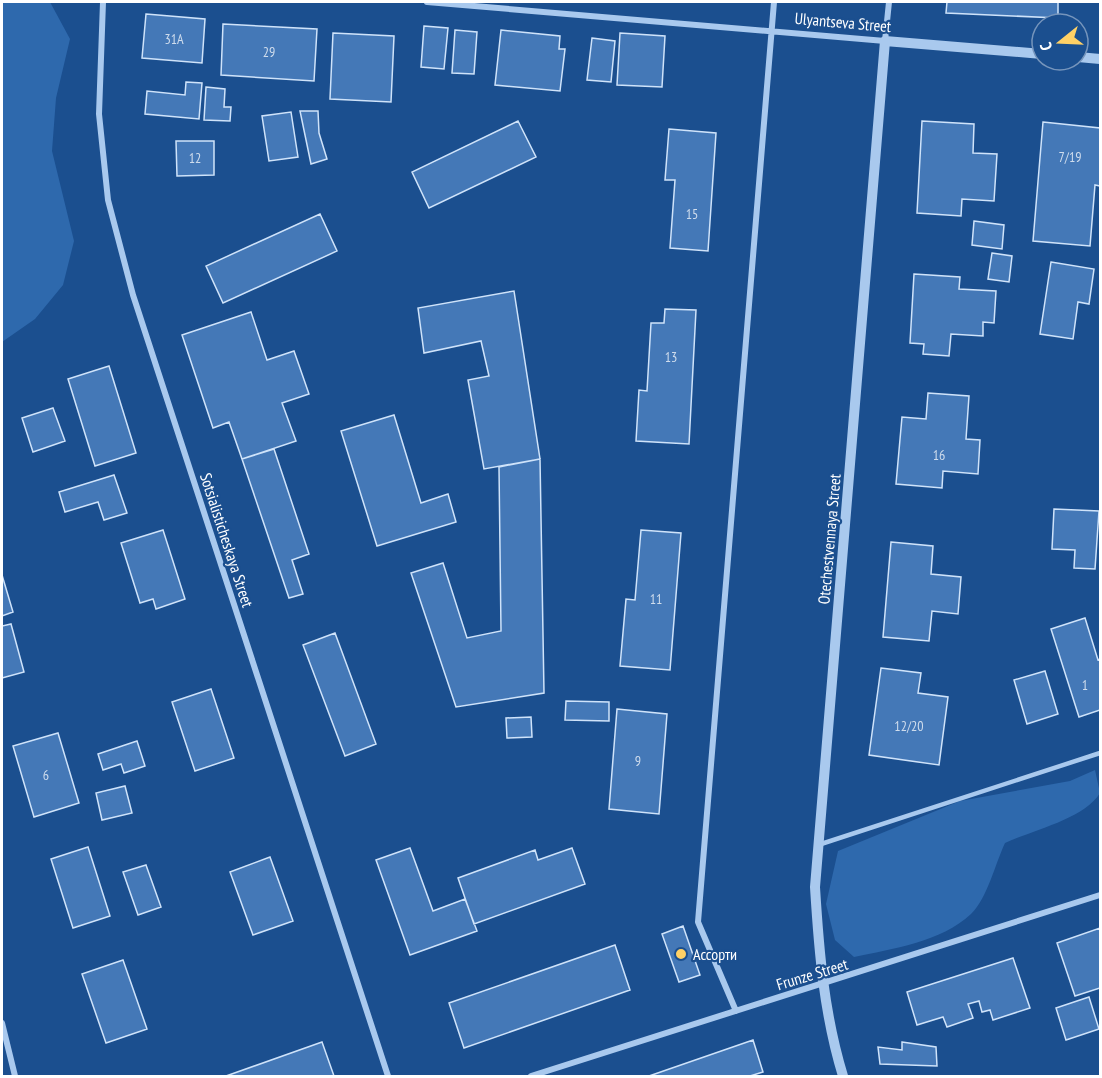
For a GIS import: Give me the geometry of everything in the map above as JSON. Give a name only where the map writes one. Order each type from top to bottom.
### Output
[{"type":"street","name":"Sotsialisticheskaya Street","points":[[103,2],[100,125],[108,200],[133,295],[388,1077]]},
{"type":"street","name":"Ulyantseva Street","points":[[427,2],[449,2],[1030,53]]},
{"type":"street","points":[[736,1011],[698,922],[774,2]]},
{"type":"street","name":"Otechestvennaya Street","points":[[843,1077],[834,1047],[823,985],[815,887],[889,2]]},
{"type":"street","name":"Frunze Street","points":[[531,1077],[1101,895]]},
{"type":"street","points":[[2,1023],[15,1077]]},
{"type":"lane","points":[[818,845],[1101,753]]},
{"type":"shaded area","points":[[2,2],[50,2],[70,39],[56,98],[52,151],[74,241],[63,285],[35,319],[2,342]]},
{"type":"shaded area","points":[[1095,770],[1100,793],[1092,802],[1070,817],[1005,843],[982,899],[971,914],[959,924],[916,943],[854,957],[835,940],[826,904],[838,851],[960,801],[1070,781]]},
{"type":"building","points":[[947,2],[1058,2],[1058,12],[1030,12],[1030,17],[946,13]]},
{"type":"building","points":[[146,14],[205,19],[202,63],[142,58]]},
{"type":"building","points":[[223,24],[317,29],[314,81],[221,75]]},
{"type":"building","points":[[424,26],[448,28],[444,69],[421,67]]},
{"type":"building","points":[[455,30],[477,32],[474,74],[452,73]]},
{"type":"building","points":[[501,30],[560,36],[559,49],[565,49],[560,91],[495,85]]},
{"type":"building","points":[[333,33],[394,36],[391,102],[330,99]]},
{"type":"building","points":[[620,33],[665,36],[662,87],[617,85]]},
{"type":"building","points":[[592,38],[615,41],[611,82],[587,80]]},
{"type":"building","points":[[186,82],[202,83],[199,119],[145,114],[147,91],[185,95]]},
{"type":"building","points":[[206,87],[225,89],[224,107],[231,107],[230,121],[204,120]]},
{"type":"building","points":[[300,111],[318,111],[319,133],[327,159],[311,164]]},
{"type":"building","points":[[291,112],[298,157],[269,161],[262,116]]},
{"type":"building","points":[[518,121],[536,157],[429,208],[412,172]]},
{"type":"building","points":[[922,121],[974,124],[973,153],[997,154],[994,201],[962,199],[961,216],[917,213]]},
{"type":"building","points":[[1043,122],[1100,128],[1100,186],[1095,185],[1090,246],[1033,241]]},
{"type":"building","points":[[669,129],[716,133],[708,251],[670,248],[675,180],[665,180]]},
{"type":"building","points":[[176,141],[214,141],[214,175],[177,176]]},
{"type":"building","points":[[320,214],[337,251],[223,303],[206,266]]},
{"type":"building","points":[[974,221],[1004,225],[1002,249],[972,245]]},
{"type":"building","points":[[992,253],[1012,256],[1009,282],[988,279]]},
{"type":"building","points":[[1051,262],[1094,269],[1089,304],[1078,302],[1073,339],[1040,334]]},
{"type":"building","points":[[914,274],[960,277],[959,289],[996,291],[994,323],[983,322],[983,336],[951,334],[949,356],[923,354],[924,344],[910,343]]},
{"type":"building","points":[[514,291],[540,459],[484,469],[468,380],[489,376],[481,341],[424,353],[418,308]]},
{"type":"building","points":[[665,309],[696,310],[689,444],[636,441],[639,390],[647,391],[651,323],[664,323]]},
{"type":"building","points":[[251,312],[267,360],[294,351],[309,394],[282,403],[296,441],[242,459],[229,422],[213,428],[182,335]]},
{"type":"building","points":[[109,366],[136,453],[95,466],[68,379]]},
{"type":"building","points":[[928,393],[969,396],[966,439],[980,440],[978,474],[943,471],[942,488],[896,484],[902,417],[926,419]]},
{"type":"building","points":[[53,408],[65,441],[33,452],[22,418]]},
{"type":"building","points":[[394,415],[421,503],[448,494],[456,522],[377,546],[341,431]]},
{"type":"building","points":[[274,449],[309,554],[292,560],[303,594],[289,598],[242,459]]},
{"type":"building","points":[[540,459],[544,693],[456,707],[411,573],[443,563],[467,638],[501,631],[499,467]]},
{"type":"building","points":[[114,475],[127,513],[104,520],[98,502],[65,512],[59,492]]},
{"type":"building","points":[[1054,509],[1099,511],[1095,569],[1074,568],[1075,550],[1052,549]]},
{"type":"building","points":[[163,530],[185,599],[156,609],[153,599],[140,603],[121,543]]},
{"type":"building","points":[[641,530],[681,533],[670,670],[620,666],[626,599],[635,600]]},
{"type":"building","points":[[891,542],[933,546],[931,574],[961,577],[958,614],[932,611],[929,641],[883,637]]},
{"type":"building","points":[[2,575],[13,612],[2,616]]},
{"type":"building","points":[[1085,618],[1098,660],[1100,659],[1100,710],[1079,717],[1051,629]]},
{"type":"building","points":[[11,624],[24,672],[2,678],[2,626]]},
{"type":"building","points":[[335,633],[376,744],[345,756],[303,645]]},
{"type":"building","points":[[881,668],[921,673],[918,693],[948,697],[939,765],[869,755]]},
{"type":"building","points":[[1045,671],[1058,714],[1027,724],[1014,680]]},
{"type":"building","points":[[211,689],[234,758],[195,771],[172,702]]},
{"type":"building","points":[[566,701],[609,702],[609,721],[565,720]]},
{"type":"building","points":[[617,709],[667,714],[659,814],[609,809]]},
{"type":"building","points":[[531,717],[532,737],[507,738],[506,718]]},
{"type":"building","points":[[58,733],[79,803],[34,817],[13,746]]},
{"type":"building","points":[[137,741],[145,766],[124,773],[121,764],[103,770],[98,754]]},
{"type":"building","points":[[125,786],[132,813],[102,820],[96,793]]},
{"type":"building","points":[[88,847],[110,916],[73,928],[51,859]]},
{"type":"building","points":[[410,848],[433,911],[465,899],[477,931],[410,955],[376,860]]},
{"type":"building","points":[[572,848],[585,884],[474,924],[458,878],[535,850],[538,860]]},
{"type":"building","points":[[270,857],[293,921],[253,935],[230,872]]},
{"type":"building","points":[[146,865],[161,907],[138,915],[123,872]]},
{"type":"building","name":"Ассорти","points":[[683,926],[700,975],[679,982],[662,934]]},
{"type":"building","points":[[1100,928],[1100,988],[1075,996],[1057,943]]},
{"type":"building","points":[[615,945],[630,990],[464,1048],[449,1003]]},
{"type":"building","points":[[1013,958],[1030,1008],[993,1020],[990,1010],[982,1012],[979,1001],[968,1004],[973,1018],[947,1027],[943,1017],[917,1025],[907,992]]},
{"type":"building","points":[[123,960],[147,1029],[106,1043],[82,974]]},
{"type":"building","points":[[1089,997],[1099,1029],[1066,1040],[1056,1008]]},
{"type":"building","points":[[753,1040],[763,1072],[750,1076],[649,1076]]},
{"type":"building","points":[[322,1042],[334,1076],[226,1076]]},
{"type":"building","points":[[902,1042],[936,1047],[937,1066],[880,1064],[878,1047],[902,1050]]},
{"type":"place","name":"Ассорти","points":[[681,954]]}]
